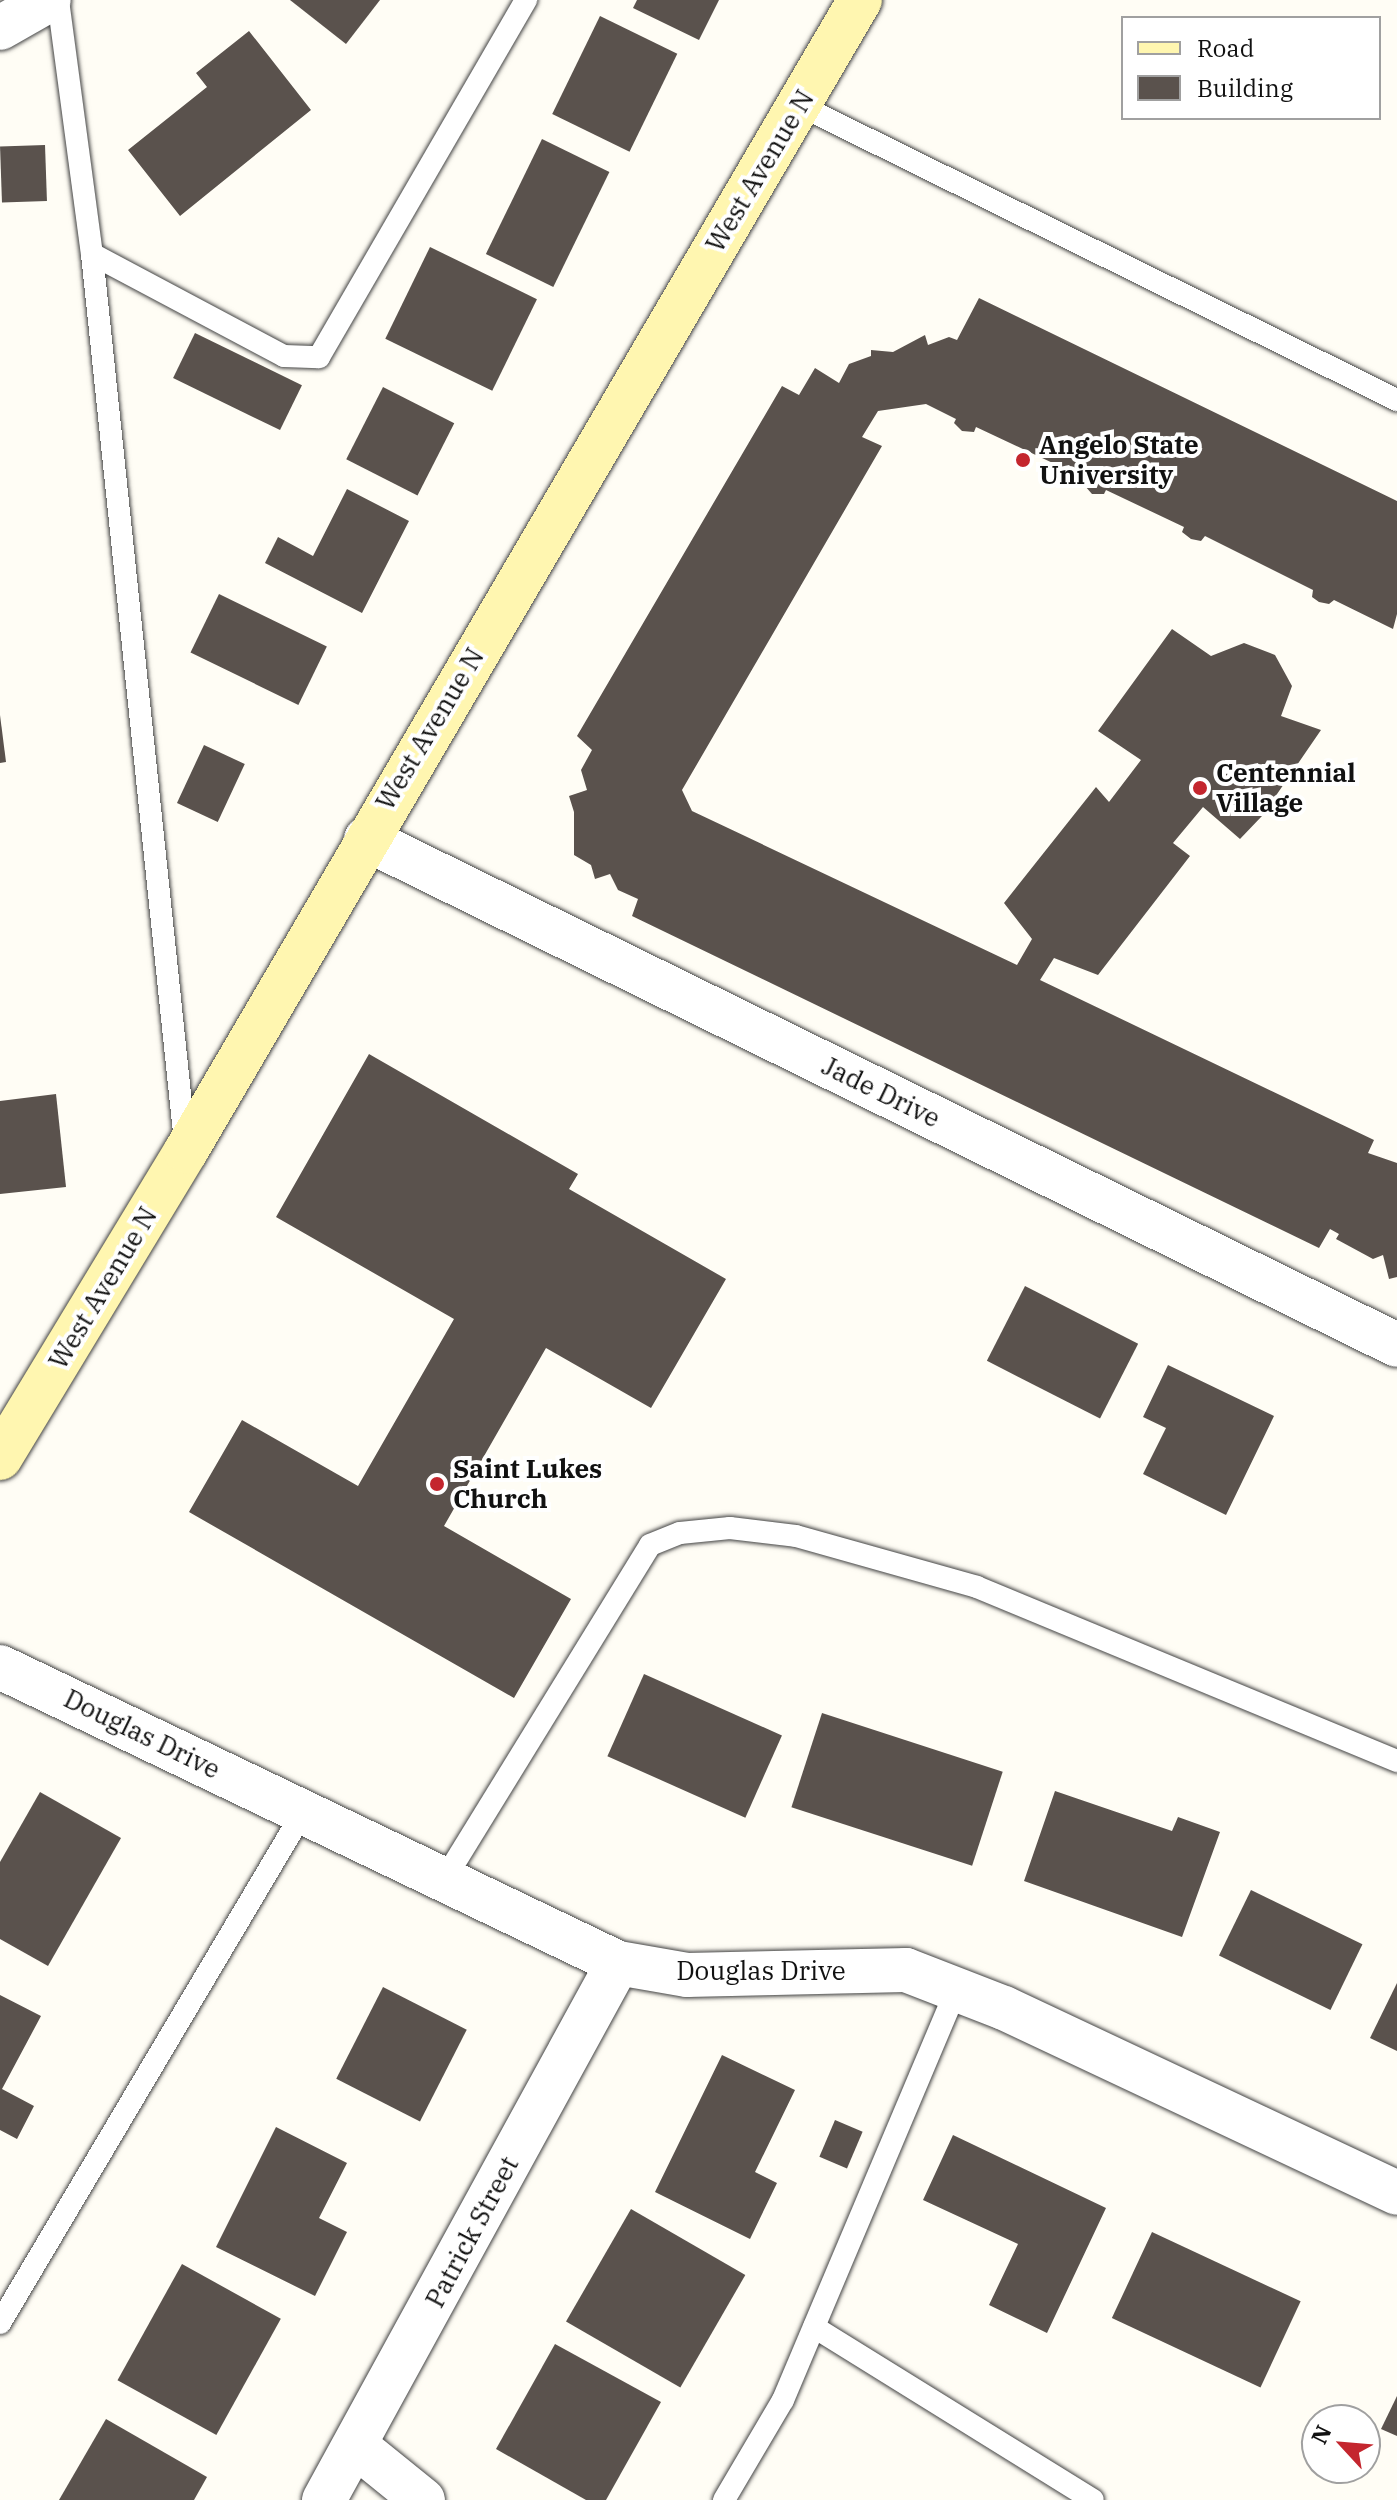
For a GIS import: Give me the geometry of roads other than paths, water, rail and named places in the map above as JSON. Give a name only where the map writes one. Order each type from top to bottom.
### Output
[{"type":"main road","name":"West Avenue N","points":[[0,1458],[186,1151],[860,0]]},
{"type":"street","points":[[0,28],[49,0]]},
{"type":"street","name":"Jade Drive","points":[[366,839],[1397,1345]]},
{"type":"street","name":"Douglas Drive","points":[[0,1667],[618,1963],[687,1975],[906,1970],[1004,2008],[1397,2193]]},
{"type":"street","name":"Patrick Street","points":[[324,2500],[618,1963]]},
{"type":"street","points":[[356,2446],[423,2500]]},
{"type":"lane","points":[[58,0],[92,254],[186,1151]]},
{"type":"lane","points":[[92,254],[284,356],[319,357],[526,0]]},
{"type":"lane","points":[[799,105],[1397,400]]},
{"type":"lane","points":[[444,1880],[650,1545],[680,1533],[730,1528],[796,1536],[977,1587],[1397,1761]]},
{"type":"lane","points":[[0,2323],[303,1812]]},
{"type":"lane","points":[[724,2500],[783,2400],[956,1990]]},
{"type":"lane","points":[[814,2327],[1093,2500]]},
{"type":"place","name":"Angelo State University","points":[[1023,460]]},
{"type":"place","name":"Centennial Village","points":[[1200,788]]},
{"type":"place","name":"Saint Lukes Church","points":[[437,1484]]}]
